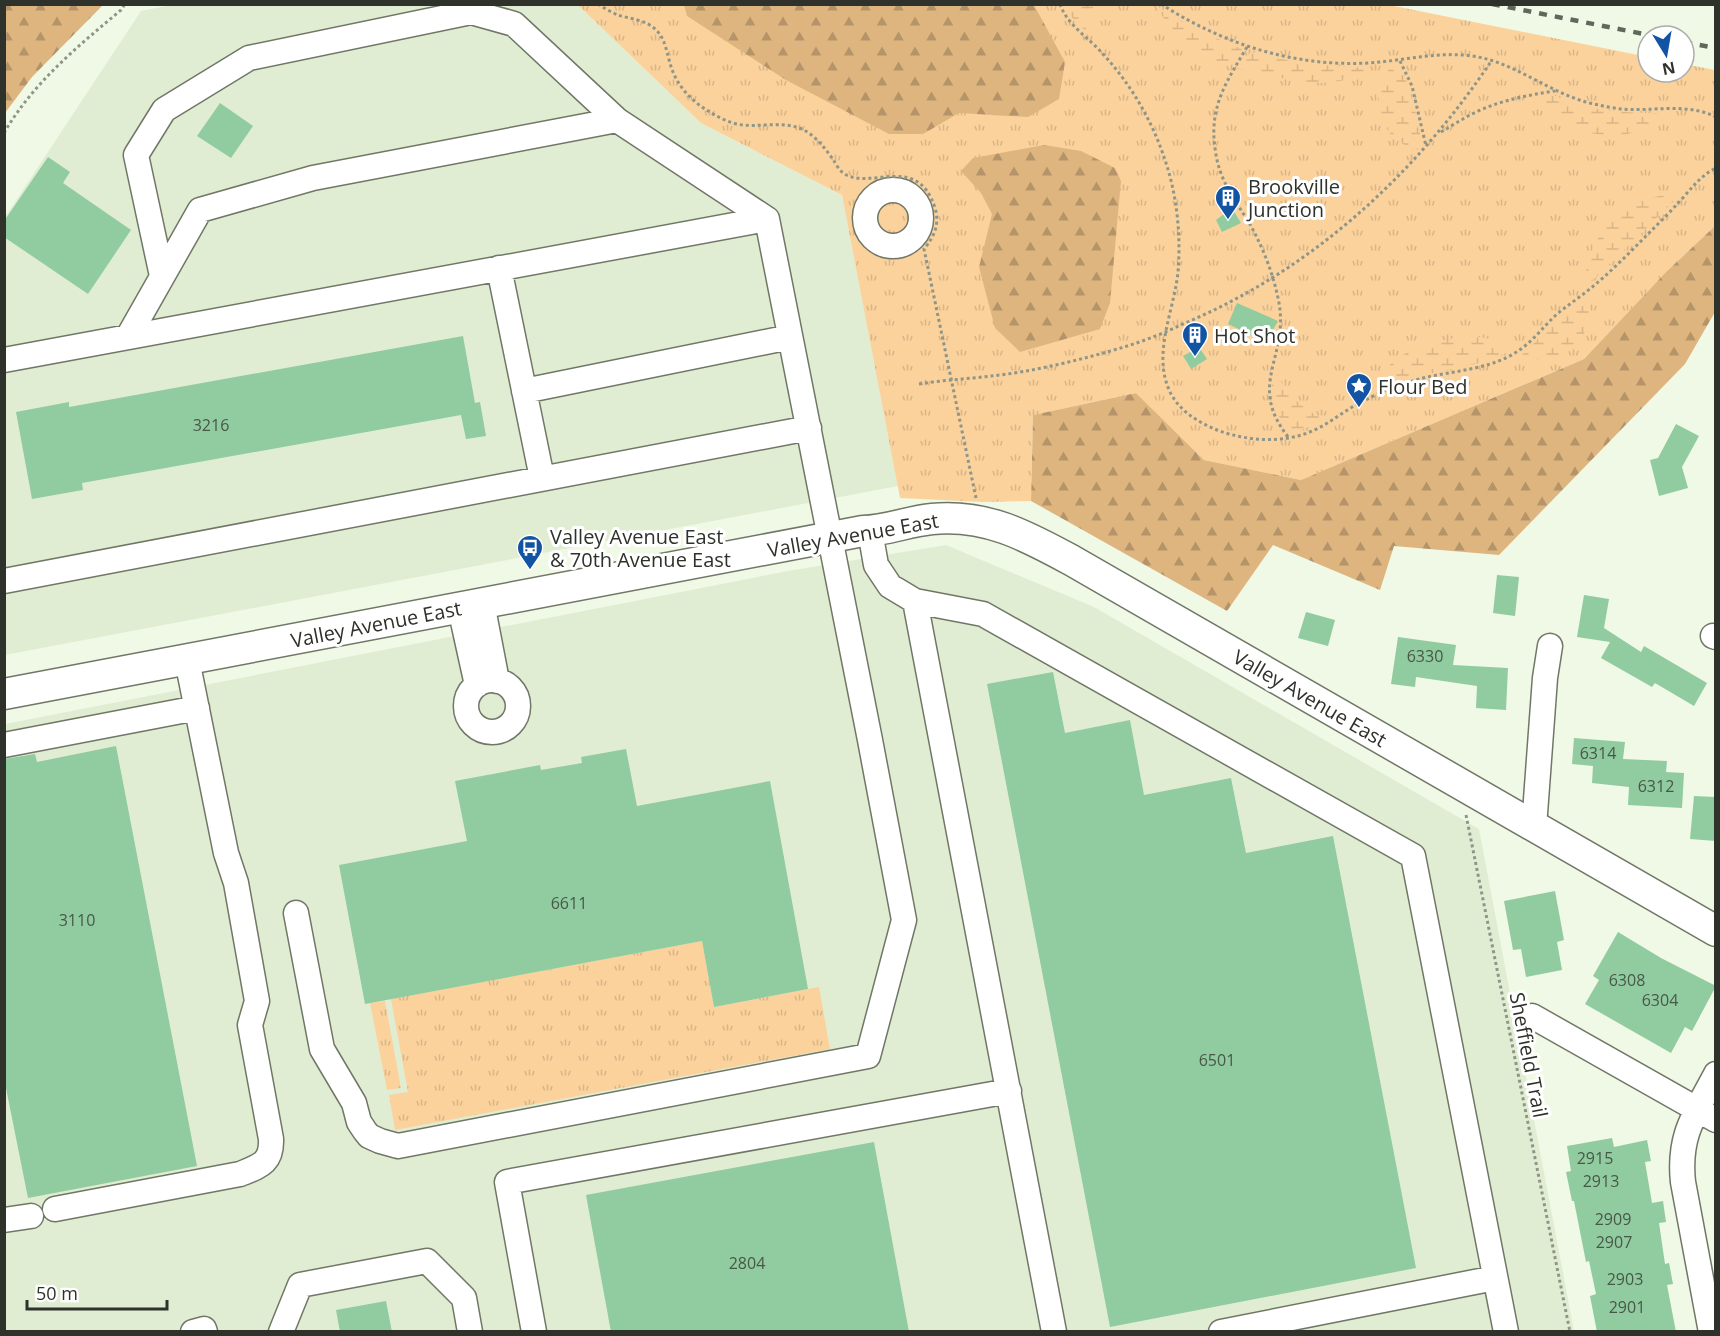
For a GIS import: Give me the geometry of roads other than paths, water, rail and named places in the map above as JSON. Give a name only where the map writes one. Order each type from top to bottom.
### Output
[{"type":"main road","name":"Valley Avenue East","points":[[4,694],[830,537],[931,519],[976,520],[998,524],[1063,556],[1716,932]]},
{"type":"street","points":[[162,276],[136,155],[164,110],[249,58],[471,12],[514,24],[617,120],[767,219],[904,920],[868,1056],[398,1146],[369,1136],[364,1131],[354,1103],[322,1049],[296,913]]},
{"type":"street","points":[[128,337],[200,210],[313,178],[617,120]]},
{"type":"street","points":[[4,360],[767,219]]},
{"type":"street","points":[[499,268],[542,478]]},
{"type":"street","points":[[524,392],[790,337]]},
{"type":"street","points":[[4,581],[809,428]]},
{"type":"street","points":[[870,531],[876,565],[890,586],[915,601],[983,614],[1413,856],[1506,1332]]},
{"type":"street","points":[[915,601],[1054,1332]]},
{"type":"street","points":[[471,606],[487,683]]},
{"type":"street","points":[[1534,827],[1545,678],[1550,646]]},
{"type":"street","points":[[56,1209],[240,1174],[259,1166],[268,1158],[272,1149],[250,1025],[257,1001],[236,883],[226,853],[187,660]]},
{"type":"street","points":[[4,745],[197,708]]},
{"type":"street","points":[[1532,1016],[1706,1115]]},
{"type":"street","points":[[1711,1332],[1681,1167],[1681,1150],[1684,1137],[1706,1115],[1716,1074]]},
{"type":"street","points":[[534,1332],[507,1182],[1009,1091]]},
{"type":"street","points":[[4,1220],[31,1216]]},
{"type":"street","points":[[281,1332],[300,1285],[427,1261],[464,1298],[470,1332]]},
{"type":"street","points":[[1221,1332],[1495,1278]]},
{"type":"street","points":[[193,1332],[204,1329],[205,1332]]},
{"type":"railway","points":[[1492,4],[1636,32]]},
{"type":"railway","points":[[1696,44],[1716,48]]},
{"type":"place","name":"Brookville Junction","points":[[1228,221]]},
{"type":"place","name":"Hot Shot","points":[[1195,358]]},
{"type":"place","name":"Flour Bed","points":[[1359,409]]},
{"type":"place","name":"Valley Avenue East & 70th Avenue East","points":[[530,571]]}]
